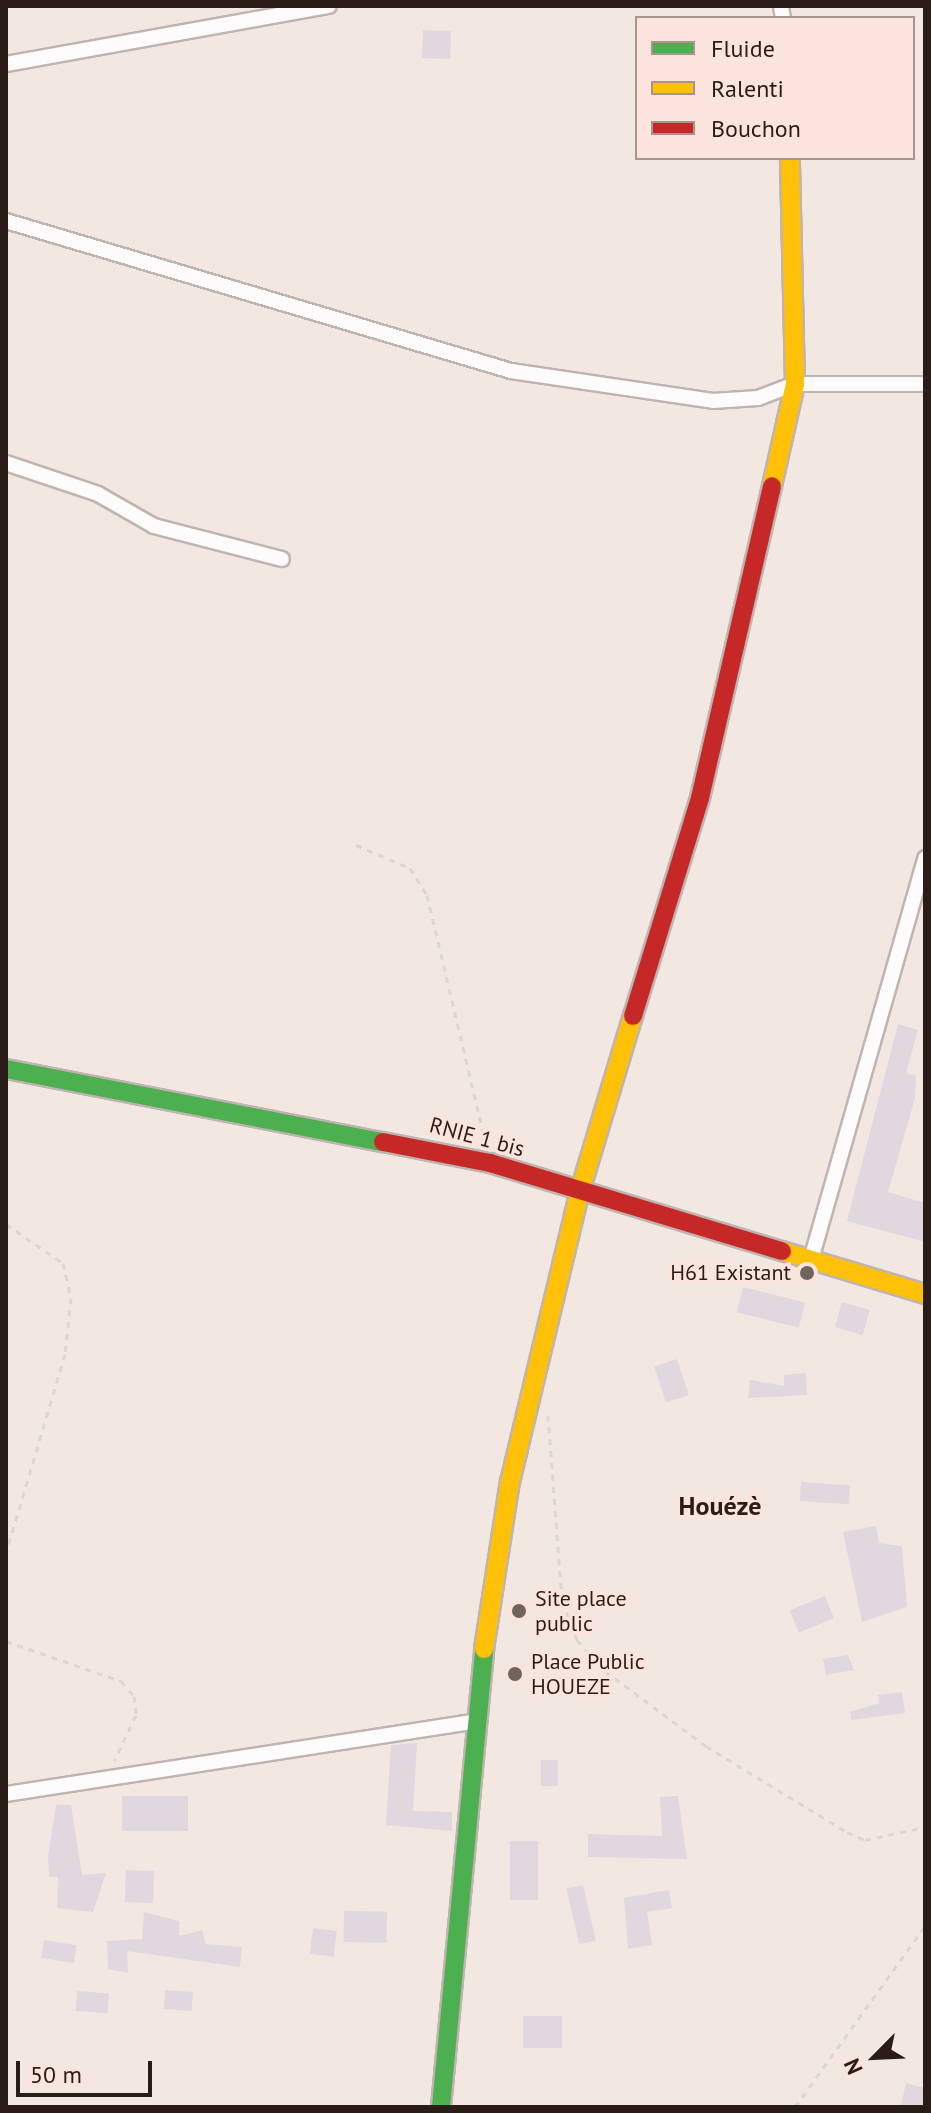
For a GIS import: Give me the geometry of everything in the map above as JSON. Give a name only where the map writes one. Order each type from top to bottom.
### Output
[{"type":"street","points":[[6,64],[329,6]]},
{"type":"street","points":[[441,2107],[478,1721],[510,1482],[580,1191],[704,783],[795,384],[790,160]]},
{"type":"street","points":[[6,221],[511,371],[713,401],[758,398],[795,384],[925,384]]},
{"type":"street","points":[[6,463],[98,494],[154,526],[282,559]]},
{"type":"street","points":[[810,1263],[925,858]]},
{"type":"street","name":"RNIE 1 bis","points":[[6,1069],[490,1163],[810,1263],[925,1294]]},
{"type":"street","points":[[6,1794],[478,1721]]},
{"type":"path","points":[[356,845],[410,868],[427,895],[490,1163]]},
{"type":"path","points":[[6,1224],[63,1263],[71,1298],[65,1354],[6,1553]]},
{"type":"path","points":[[546,1403],[562,1601],[586,1650],[706,1746],[847,1832],[865,1840],[925,1827]]},
{"type":"path","points":[[6,1641],[121,1681],[134,1696],[136,1715],[105,1779]]},
{"type":"path","points":[[795,2107],[925,1926]]},
{"type":"building","points":[[423,30],[451,31],[450,59],[422,58]]},
{"type":"building","points":[[898,1024],[918,1030],[906,1073],[916,1075],[915,1098],[888,1192],[925,1203],[925,1242],[847,1221]]},
{"type":"building","points":[[743,1287],[805,1302],[799,1328],[737,1312]]},
{"type":"building","points":[[842,1302],[870,1310],[863,1335],[835,1327]]},
{"type":"building","points":[[677,1359],[689,1395],[666,1403],[654,1366]]},
{"type":"building","points":[[806,1373],[807,1395],[748,1398],[750,1380],[784,1386],[784,1375]]},
{"type":"building","points":[[801,1482],[850,1485],[849,1504],[800,1501]]},
{"type":"building","points":[[876,1526],[879,1543],[902,1546],[907,1607],[862,1622],[843,1532]]},
{"type":"building","points":[[825,1596],[834,1618],[799,1632],[790,1610]]},
{"type":"building","points":[[848,1655],[854,1670],[826,1675],[823,1659]]},
{"type":"building","points":[[902,1692],[905,1713],[851,1720],[850,1712],[879,1703],[878,1695]]},
{"type":"building","points":[[417,1743],[413,1811],[452,1812],[452,1831],[386,1825],[391,1745]]},
{"type":"building","points":[[541,1760],[558,1760],[558,1786],[541,1786]]},
{"type":"building","points":[[122,1796],[188,1796],[188,1831],[122,1831]]},
{"type":"building","points":[[678,1796],[687,1859],[588,1857],[588,1834],[662,1836],[660,1797]]},
{"type":"building","points":[[56,1805],[71,1805],[82,1875],[106,1873],[93,1912],[57,1908],[58,1877],[49,1877],[48,1856]]},
{"type":"building","points":[[510,1841],[538,1841],[538,1900],[510,1900]]},
{"type":"building","points":[[126,1870],[154,1871],[153,1903],[125,1902]]},
{"type":"building","points":[[583,1885],[596,1941],[579,1944],[566,1889]]},
{"type":"building","points":[[669,1890],[672,1908],[647,1912],[652,1945],[628,1949],[624,1898]]},
{"type":"building","points":[[344,1911],[387,1912],[386,1943],[343,1942]]},
{"type":"building","points":[[144,1912],[179,1921],[179,1936],[202,1930],[206,1944],[242,1947],[240,1967],[127,1951],[128,1973],[108,1969],[107,1941],[142,1939]]},
{"type":"building","points":[[313,1928],[337,1931],[334,1957],[310,1954]]},
{"type":"building","points":[[44,1940],[77,1945],[74,1963],[41,1958]]},
{"type":"building","points":[[165,1990],[193,1992],[192,2011],[164,2009]]},
{"type":"building","points":[[77,1991],[109,1993],[108,2013],[76,2011]]},
{"type":"building","points":[[523,2016],[562,2016],[562,2048],[523,2048]]},
{"type":"building","points":[[906,2083],[925,2088],[922,2107],[901,2105]]},
{"type":"traffic: fast","points":[[6,1069],[383,1142]]},
{"type":"traffic: fast","points":[[441,2107],[484,1649]]},
{"type":"traffic: slow","points":[[772,486],[795,384],[790,160]]},
{"type":"traffic: slow","points":[[484,1649],[510,1482],[580,1191],[633,1016]]},
{"type":"traffic: slow","points":[[782,1251],[925,1294]]},
{"type":"traffic: jam","points":[[633,1016],[700,798],[772,486]]},
{"type":"traffic: jam","points":[[383,1142],[490,1163],[782,1251]]},
{"type":"place","name":"H61 Existant","points":[[807,1273]]},
{"type":"place","name":"Site place public","points":[[519,1611]]},
{"type":"place","name":"Place Public HOUEZE","points":[[515,1674]]},
{"type":"district","name":"Houézè","points":[[720,1506]]}]
